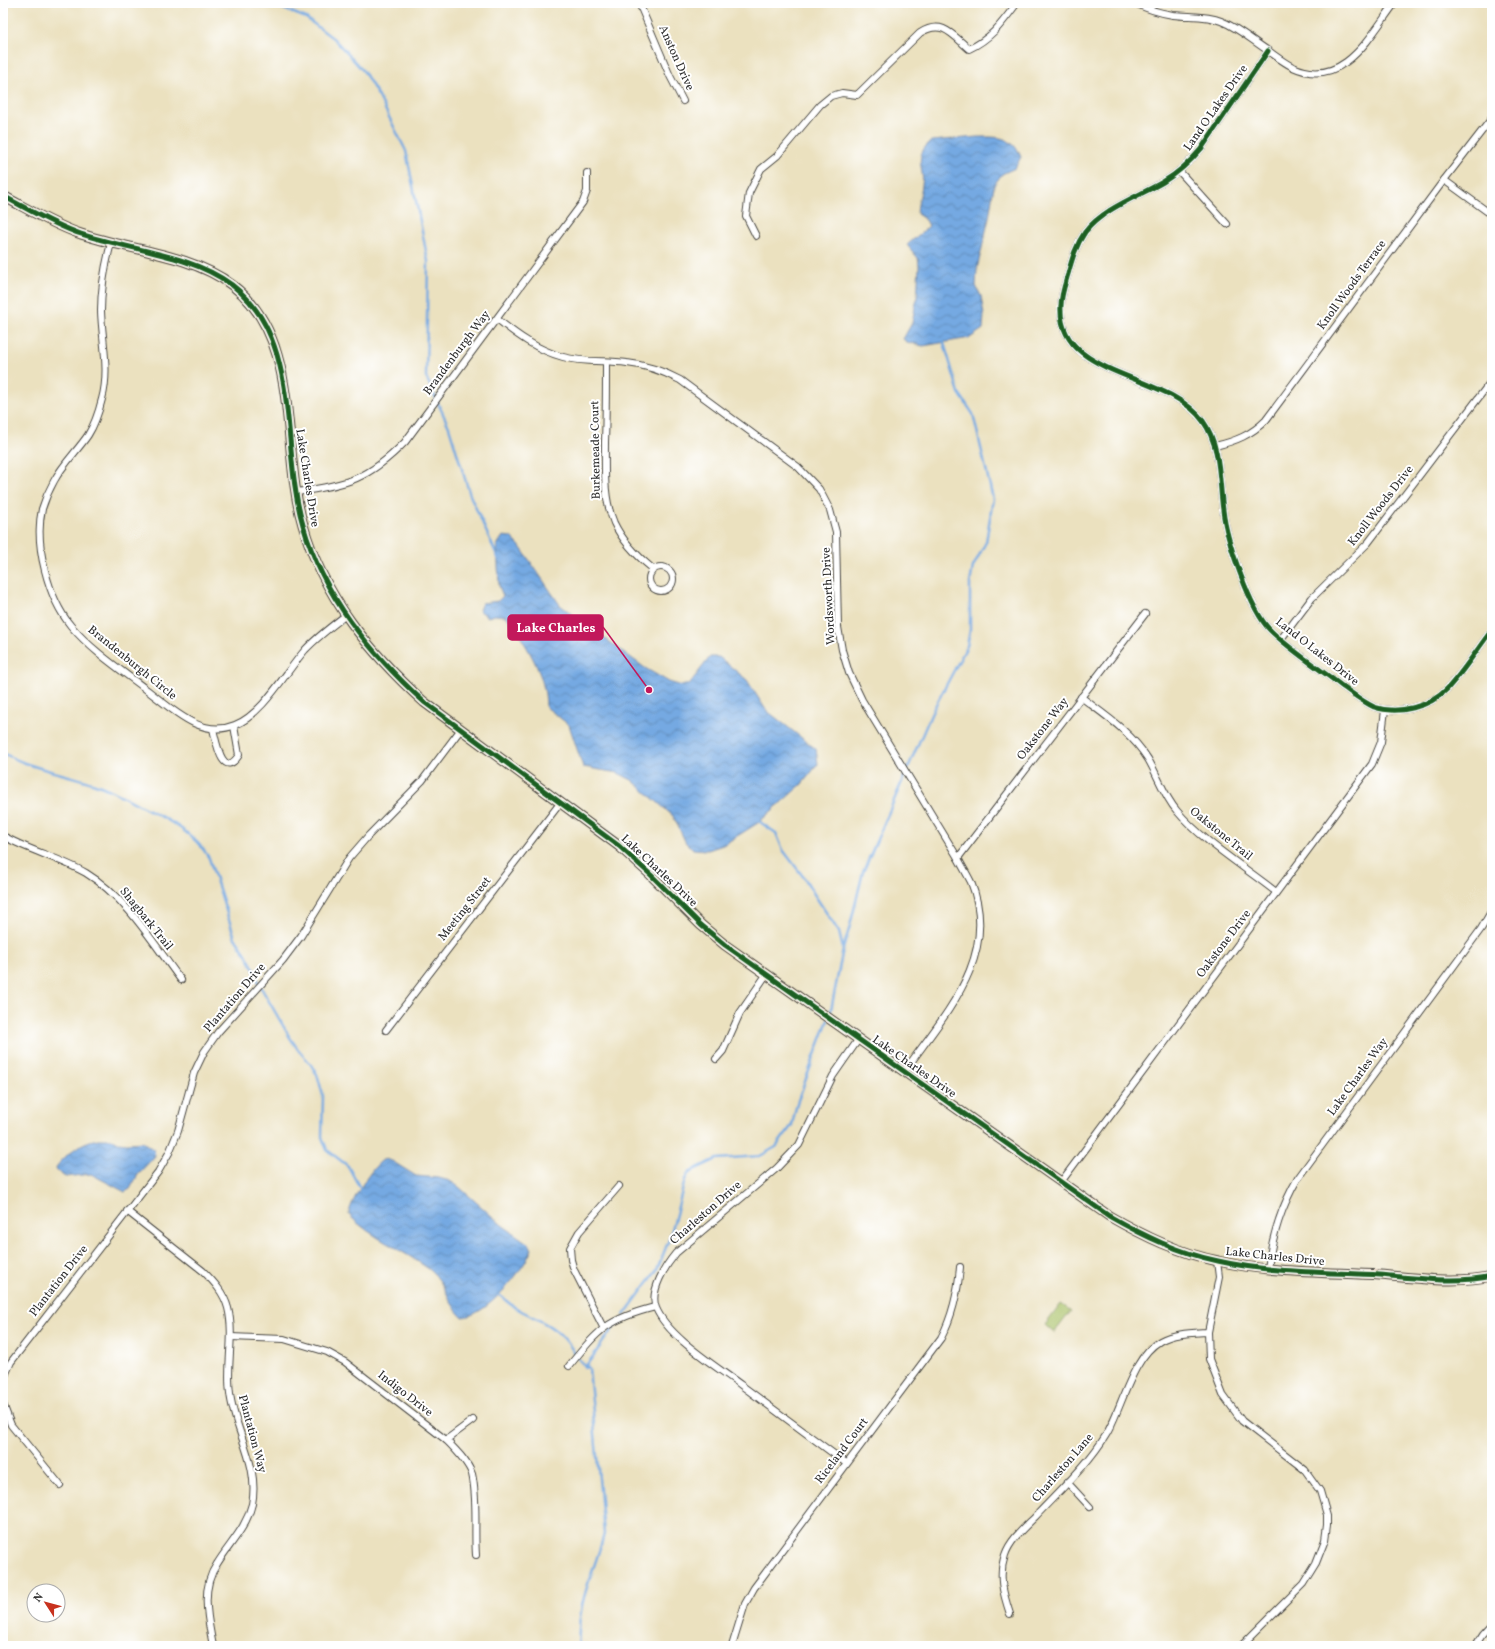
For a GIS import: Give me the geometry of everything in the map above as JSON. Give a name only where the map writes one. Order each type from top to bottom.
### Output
[{"type":"street","name":"Anston Drive","points":[[639,3],[670,76],[683,101]]},
{"type":"street","points":[[756,236],[746,216],[749,193],[754,179],[761,169],[777,156],[820,105],[831,96],[842,93],[857,95],[920,33],[930,27],[941,27],[969,49],[993,34],[1017,3]]},
{"type":"street","points":[[1135,3],[1155,11],[1174,15],[1206,17],[1221,21],[1234,27],[1292,66],[1302,70],[1323,72],[1333,69],[1350,60],[1360,50],[1395,3]]},
{"type":"street","name":"Land O Lakes Drive","points":[[1268,51],[1201,149],[1179,171],[1106,213],[1086,231],[1072,258],[1061,300],[1061,318],[1067,337],[1081,354],[1096,363],[1158,388],[1186,405],[1204,422],[1215,446],[1224,520],[1251,601],[1261,619],[1281,639],[1360,699],[1385,710]]},
{"type":"street","name":"Knoll Woods Terrace","points":[[1215,446],[1243,438],[1256,430],[1266,420],[1444,180],[1492,118]]},
{"type":"street","points":[[1179,171],[1227,224]]},
{"type":"street","name":"Brandenburgh Way","points":[[297,492],[332,487],[350,482],[371,472],[388,460],[405,442],[583,202],[587,191],[587,173]]},
{"type":"street","points":[[1444,180],[1492,215]]},
{"type":"street","name":"Lake Charles Drive","points":[[3,196],[48,220],[79,233],[188,263],[206,270],[233,286],[256,309],[270,332],[279,359],[302,523],[313,557],[328,588],[373,651],[398,678],[424,702],[619,846],[651,874],[701,925],[725,945],[766,975],[1109,1216],[1140,1234],[1178,1250],[1217,1261],[1268,1269],[1453,1280],[1492,1276]]},
{"type":"street","name":"Brandenburgh Circle","points":[[111,243],[101,294],[106,366],[103,397],[98,415],[89,433],[56,478],[46,498],[40,526],[42,556],[48,582],[56,602],[70,625],[98,652],[187,720],[200,726],[213,729],[234,726],[253,714],[305,650],[346,615]]},
{"type":"street","name":"Wordsworth Drive","points":[[497,319],[523,339],[549,352],[577,360],[626,363],[645,366],[664,372],[680,380],[798,467],[819,489],[830,510],[836,532],[838,627],[842,650],[849,673],[862,700],[958,858],[971,882],[978,906],[980,930],[976,957],[961,991],[904,1072]]},
{"type":"street","name":"Burkemeade Court","points":[[606,362],[605,482],[608,504],[614,523],[624,540],[637,555],[653,569]]},
{"type":"street","name":"Knoll Woods Drive","points":[[1281,639],[1312,598],[1368,543],[1492,380]]},
{"type":"street","points":[[661,566],[669,569],[673,576],[672,585],[661,591],[653,588],[650,585],[649,576],[653,569],[661,566]]},
{"type":"street","name":"Oakstone Way","points":[[958,858],[1145,614]]},
{"type":"street","points":[[1385,710],[1419,706],[1434,700],[1447,690],[1492,630]]},
{"type":"street","name":"Oakstone Trail","points":[[1081,697],[1119,725],[1135,741],[1148,759],[1168,799],[1187,822],[1276,892]]},
{"type":"street","name":"Oakstone Drive","points":[[1061,1182],[1372,764],[1381,742],[1385,710]]},
{"type":"street","points":[[213,729],[220,757],[223,761],[230,763],[235,761],[239,755],[234,726]]},
{"type":"street","name":"Plantation Drive","points":[[3,1380],[11,1362],[158,1172],[169,1153],[178,1131],[194,1073],[204,1052],[218,1032],[283,960],[301,936],[349,858],[369,835],[422,781],[461,729]]},
{"type":"street","name":"Meeting Street","points":[[386,1030],[561,802]]},
{"type":"street","name":"Shagbark Trail","points":[[3,836],[73,866],[98,881],[115,895],[129,911],[181,980]]},
{"type":"street","name":"Lake Charles Way","points":[[1268,1269],[1271,1244],[1277,1220],[1287,1197],[1298,1178],[1480,930],[1492,910]]},
{"type":"street","points":[[716,1059],[723,1050],[740,1012],[766,975]]},
{"type":"street","name":"Charleston Drive","points":[[655,1307],[658,1281],[665,1267],[693,1237],[777,1168],[799,1145],[833,1076],[858,1040]]},
{"type":"street","points":[[603,1327],[574,1270],[570,1248],[579,1232],[619,1186]]},
{"type":"street","name":"Plantation Way","points":[[127,1211],[203,1271],[214,1282],[228,1308],[231,1337],[229,1378],[230,1394],[251,1463],[254,1487],[252,1504],[246,1523],[217,1563],[210,1579],[207,1613],[213,1646]]},
{"type":"street","points":[[1217,1261],[1219,1277],[1208,1332],[1209,1359],[1223,1395],[1242,1421],[1304,1470],[1320,1491],[1327,1515],[1325,1540],[1316,1563],[1303,1584],[1241,1646]]},
{"type":"street","name":"Riceland Court","points":[[732,1646],[745,1604],[754,1588],[846,1463],[905,1388],[941,1338],[951,1312],[958,1284],[960,1267]]},
{"type":"street","points":[[569,1366],[589,1341],[603,1327],[628,1315],[655,1307],[672,1330],[698,1352],[846,1463]]},
{"type":"street","name":"Charleston Lane","points":[[1010,1614],[1001,1580],[1005,1554],[1010,1544],[1088,1460],[1106,1434],[1140,1362],[1149,1351],[1160,1341],[1182,1334],[1208,1332]]},
{"type":"street","name":"Indigo Drive","points":[[231,1337],[284,1340],[327,1352],[345,1362],[446,1440],[455,1449],[471,1473],[474,1492],[476,1555]]},
{"type":"street","points":[[3,1404],[11,1425],[60,1485]]},
{"type":"street","points":[[446,1440],[473,1420]]},
{"type":"street","points":[[1067,1482],[1090,1507]]},
{"type":"street","points":[[1475,1646],[1492,1624]]},
{"type":"green space","points":[[1061,1304],[1071,1311],[1054,1333],[1045,1325]]},
{"type":"water","points":[[991,137],[1008,141],[1013,145],[1021,157],[1015,168],[1002,174],[994,185],[989,218],[977,269],[976,286],[981,296],[984,315],[983,329],[970,338],[923,346],[907,342],[903,339],[912,323],[917,297],[919,266],[918,258],[907,245],[929,226],[926,220],[917,214],[922,185],[920,163],[922,153],[931,141]]},
{"type":"water","points":[[503,536],[511,537],[519,545],[560,605],[645,668],[669,682],[682,686],[690,683],[710,657],[719,657],[747,680],[766,710],[816,749],[818,764],[802,784],[758,823],[723,845],[708,850],[693,849],[686,843],[673,816],[632,780],[618,773],[583,767],[569,725],[546,707],[545,695],[538,671],[520,637],[506,616],[494,615],[488,617],[479,610],[482,603],[498,601],[503,596],[499,586],[497,545]]},
{"type":"water","points":[[98,1139],[111,1139],[118,1142],[127,1143],[143,1142],[154,1150],[155,1156],[139,1173],[130,1189],[125,1192],[91,1174],[65,1177],[57,1171],[56,1167],[65,1157],[80,1145]]},
{"type":"water","points":[[385,1159],[392,1161],[416,1176],[439,1178],[450,1181],[459,1187],[502,1225],[529,1244],[532,1249],[528,1258],[513,1280],[493,1301],[482,1309],[472,1315],[462,1317],[453,1306],[440,1281],[430,1270],[410,1256],[378,1238],[349,1215],[353,1202],[362,1184],[380,1162]]},
{"type":"waterway","points":[[269,3],[306,18],[334,39],[347,53],[364,72],[379,97],[406,151],[428,261],[426,377],[449,427],[470,495],[499,560]]},
{"type":"waterway","points":[[830,1015],[843,949],[863,872],[933,710],[967,646],[970,630],[970,583],[973,567],[986,542],[993,499],[973,414],[959,393],[944,343]]},
{"type":"waterway","points":[[3,753],[26,763],[86,781],[114,792],[159,815],[178,827],[195,840],[203,849],[209,858],[235,938],[246,954],[254,969],[259,984],[289,1036],[299,1051],[310,1063],[318,1077],[323,1096],[322,1137],[327,1150],[348,1166],[361,1190]]},
{"type":"waterway","points":[[760,822],[776,833],[783,850],[805,879],[839,932],[843,949]]},
{"type":"waterway","points":[[624,1315],[657,1270],[670,1237],[685,1180],[689,1172],[717,1159],[760,1156],[776,1147],[792,1125],[797,1103],[828,1020]]},
{"type":"waterway","points":[[499,1295],[515,1308],[545,1323],[562,1336],[576,1356],[585,1366],[589,1368],[604,1534],[583,1601],[580,1615],[579,1646]]},
{"type":"waterway","points":[[585,1367],[618,1322]]},
{"type":"cycle path","points":[[1268,51],[1201,149],[1188,163],[1163,182],[1121,204],[1102,216],[1085,232],[1075,252],[1062,294],[1061,306],[1064,330],[1076,348],[1095,361],[1165,392],[1186,405],[1203,421],[1209,431],[1216,452],[1225,523],[1234,555],[1247,591],[1262,620],[1278,638],[1354,695],[1374,707],[1393,710],[1413,708],[1432,701],[1453,682],[1492,630]]},
{"type":"cycle path","points":[[3,196],[51,221],[81,234],[179,259],[198,266],[232,285],[254,308],[270,334],[280,364],[286,396],[296,495],[303,525],[323,576],[351,622],[385,664],[424,702],[619,846],[651,875],[701,925],[725,945],[1109,1216],[1162,1243],[1204,1258],[1258,1268],[1380,1275],[1436,1280],[1465,1280],[1492,1276]]},
{"type":"place","name":"Lake Charles","points":[[649,690]]}]
